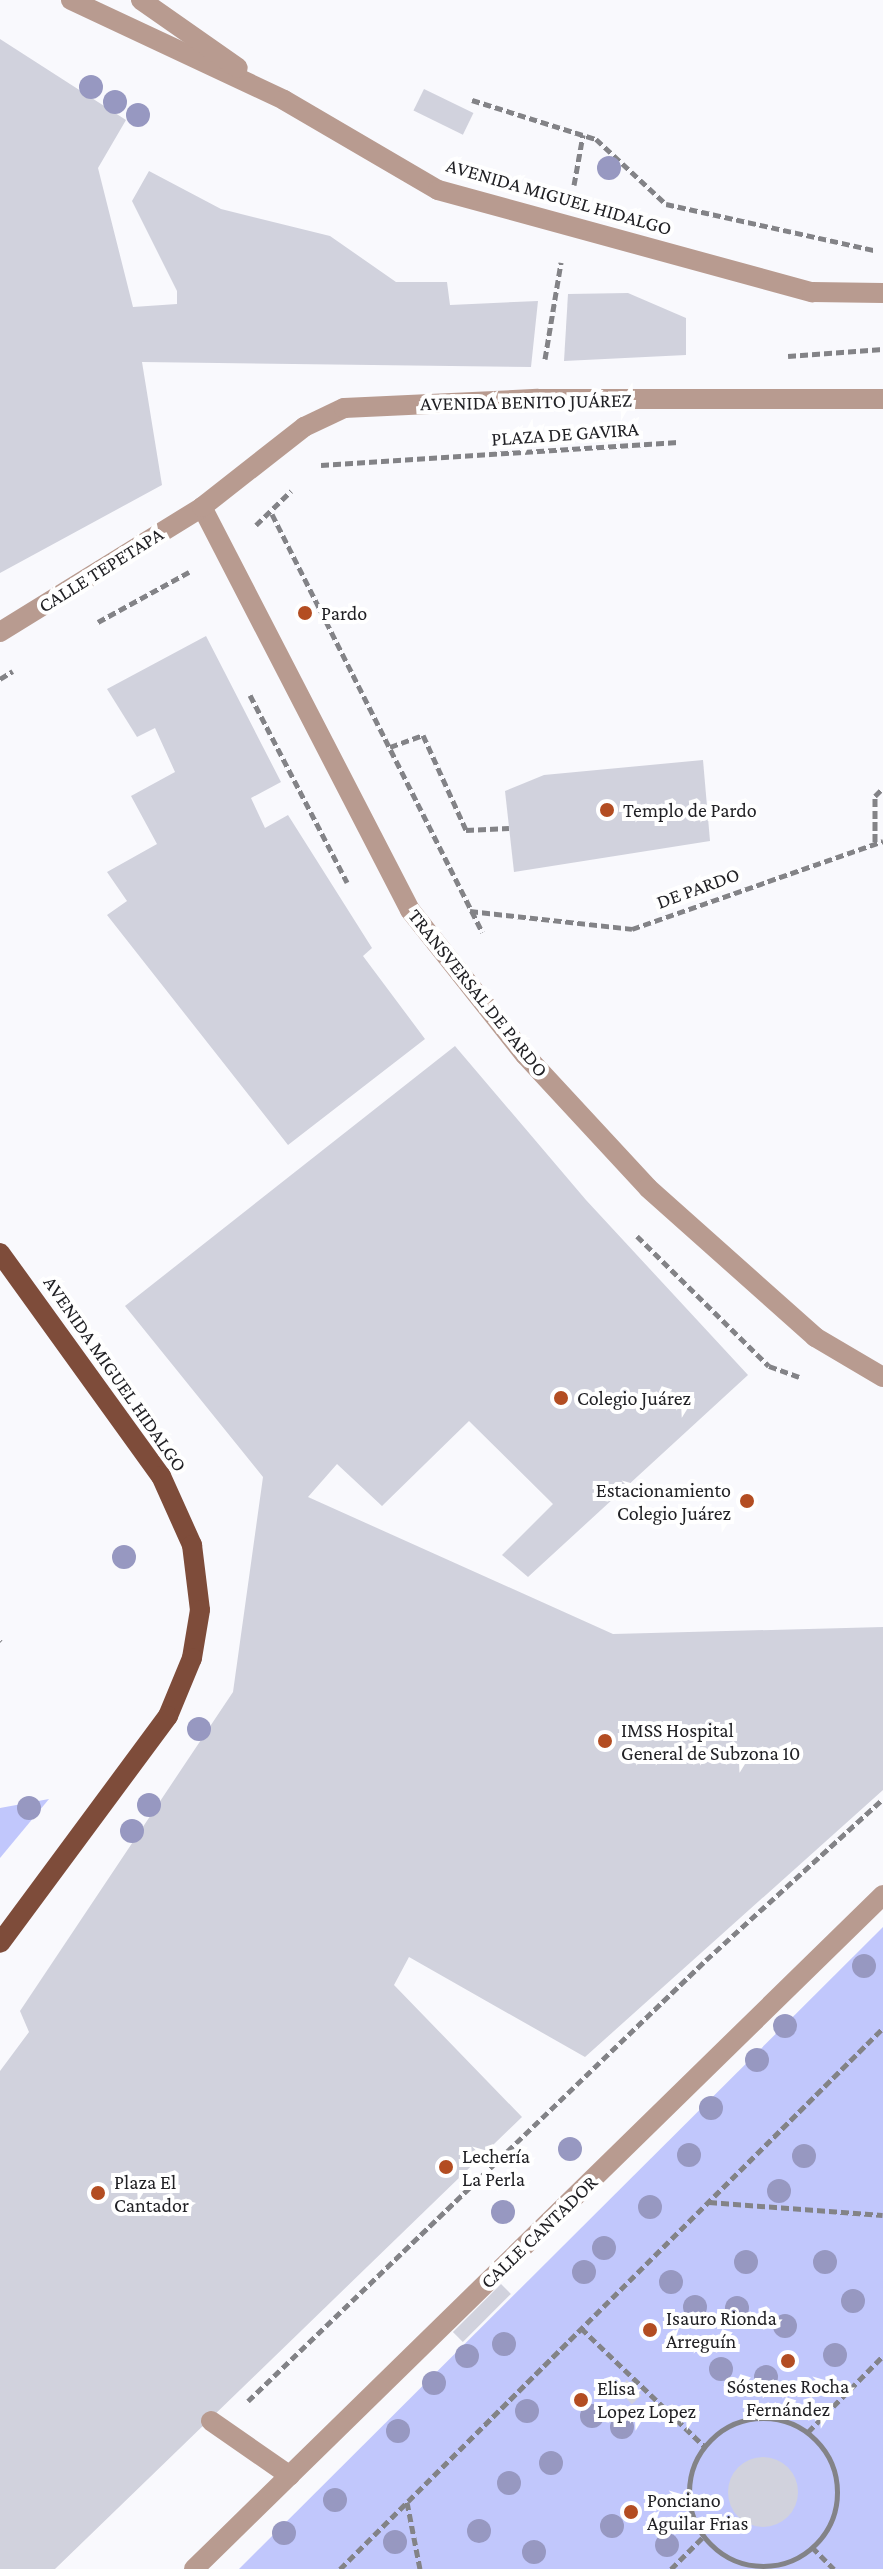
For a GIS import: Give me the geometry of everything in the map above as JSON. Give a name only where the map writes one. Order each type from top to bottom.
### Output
[{"type":"main road","name":"AVENIDA MIGUEL HIDALGO","points":[[0,1253],[161,1476],[192,1545],[200,1610],[192,1658],[168,1716],[0,1943]]},
{"type":"street","name":"AVENIDA MIGUEL HIDALGO","points":[[71,0],[284,100],[438,190],[812,292],[883,293]]},
{"type":"street","points":[[141,0],[284,100]]},
{"type":"street","name":"AVENIDA BENITO JUÁREZ","points":[[202,507],[304,427],[344,408],[538,399],[883,399]]},
{"type":"street","name":"CALLE TEPETAPA","points":[[0,632],[202,507]]},
{"type":"street","name":"TRANSVERSAL DE PARDO","points":[[202,507],[410,910],[525,1055],[648,1188],[815,1337],[883,1377]]},
{"type":"street","name":"CALLE CANTADOR","points":[[194,2569],[883,1895]]},
{"type":"street","points":[[216,2424],[290,2476]]},
{"type":"path","points":[[472,100],[596,139],[666,204],[882,252]]},
{"type":"path","points":[[578,158],[583,135]]},
{"type":"path","name":"PLAZA DE GAVIRA","points":[[310,466],[692,441]]},
{"type":"path","points":[[301,478],[272,514],[485,939]]},
{"type":"path","points":[[390,747],[423,735],[466,830],[509,828]]},
{"type":"path","points":[[875,842],[875,796],[883,788]]},
{"type":"path","name":"DE PARDO","points":[[470,911],[632,929],[883,841]]},
{"type":"path","points":[[216,2424],[706,1960],[883,1799]]},
{"type":"path","points":[[340,2569],[883,2028]]},
{"type":"path","points":[[709,2202],[883,2215]]},
{"type":"path","points":[[581,2328],[704,2446]]},
{"type":"path","points":[[808,2432],[883,2356]]},
{"type":"path","points":[[775,2419],[808,2432],[823,2447],[837,2488],[826,2531],[812,2547],[791,2561],[755,2565],[720,2554],[703,2537],[691,2515],[687,2491],[704,2446],[742,2420],[775,2419]]},
{"type":"path","points":[[407,2502],[420,2569]]},
{"type":"path","points":[[671,2569],[703,2537]]},
{"type":"path","points":[[812,2547],[834,2569]]},
{"type":"shaded area","points":[[49,1799],[0,1858],[0,1808]]},
{"type":"shaded area","points":[[883,1927],[883,2569],[239,2569]]},
{"type":"building","points":[[0,39],[126,120],[98,168],[133,307],[177,304],[177,291],[132,201],[149,171],[221,209],[330,236],[396,282],[447,282],[450,305],[538,301],[531,367],[142,362],[162,485],[0,573]]},
{"type":"building","points":[[424,89],[473,113],[463,135],[413,111]]},
{"type":"building","points":[[628,293],[686,318],[686,355],[564,361],[568,294]]},
{"type":"building","points":[[206,636],[281,782],[251,798],[265,828],[288,815],[372,948],[363,956],[425,1039],[288,1145],[107,915],[127,901],[107,872],[157,844],[131,796],[175,772],[155,728],[137,737],[107,689]]},
{"type":"building","name":"Templo de Pardo","points":[[703,760],[710,841],[514,872],[505,791],[544,775]]},
{"type":"building","points":[[455,1046],[586,1200],[748,1375],[528,1577],[502,1555],[553,1504],[469,1421],[382,1506],[337,1464],[308,1497],[613,1634],[883,1627],[883,1790],[585,2057],[409,1957],[394,1985],[522,2117],[55,2569],[0,2569],[0,2071],[29,2032],[20,2011],[233,1692],[263,1477],[125,1306]]},
{"type":"building","points":[[501,2284],[511,2294],[463,2342],[453,2332]]},
{"type":"building","points":[[627,2380],[641,2395],[632,2404],[617,2389]]},
{"type":"building","points":[[763,2457],[788,2467],[798,2492],[788,2517],[763,2527],[738,2517],[728,2492],[738,2467]]},
{"type":"place","name":"Pardo","points":[[305,613]]},
{"type":"place","name":"Templo de Pardo","points":[[607,810]]},
{"type":"place","name":"Colegio Juárez","points":[[561,1398]]},
{"type":"place","name":"Estacionamiento Colegio Juárez","points":[[747,1501]]},
{"type":"place","name":"IMSS Hospital General de Subzona 10","points":[[605,1741]]},
{"type":"place","name":"Lechería La Perla","points":[[446,2167]]},
{"type":"place","name":"Plaza El Cantador","points":[[98,2193]]},
{"type":"place","name":"Isauro Rionda Arreguín","points":[[650,2330]]},
{"type":"place","name":"Sóstenes Rocha Fernández","points":[[788,2361]]},
{"type":"place","name":"Elisa Lopez Lopez","points":[[581,2400]]},
{"type":"place","name":"Ponciano Aguilar Frias","points":[[631,2512]]}]
